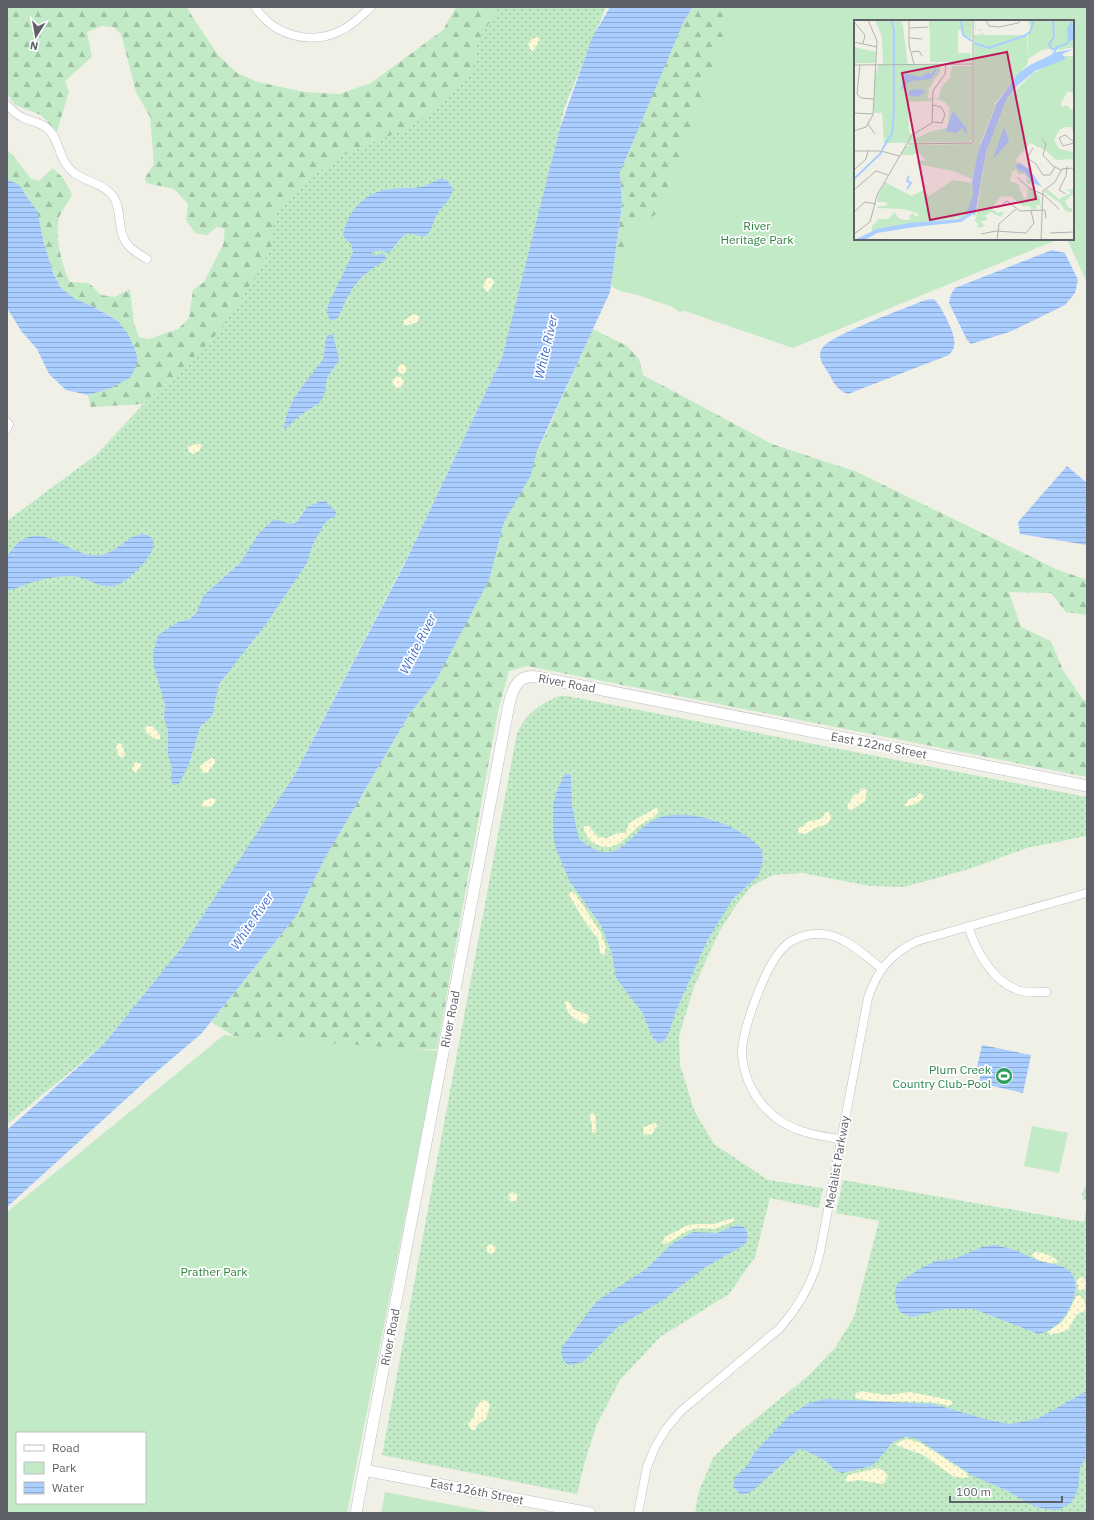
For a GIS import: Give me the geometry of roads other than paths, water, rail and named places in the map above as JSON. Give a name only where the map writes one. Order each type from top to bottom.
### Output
[{"type":"street","points":[[255,7],[269,23],[281,30],[294,36],[309,38],[323,37],[344,30],[371,7]]},
{"type":"street","points":[[7,105],[19,116],[37,122],[48,129],[56,141],[62,159],[70,170],[79,176],[100,185],[110,193],[117,205],[123,238],[134,251],[147,260]]},
{"type":"street","points":[[7,422],[9,424],[7,429]]},
{"type":"street","name":"River Road","points":[[356,1513],[513,690],[522,678],[533,676],[672,704]]},
{"type":"street","name":"East 122nd Street","points":[[672,704],[1087,786]]},
{"type":"street","name":"Medalist Parkway","points":[[638,1513],[647,1467],[653,1451],[666,1429],[682,1412],[780,1328],[803,1298],[814,1275],[819,1260],[868,998],[881,968],[898,952],[917,940],[1087,893]]},
{"type":"street","points":[[968,926],[979,954],[1003,980],[1020,990],[1046,992]]},
{"type":"street","points":[[841,1139],[812,1134],[788,1126],[764,1107],[753,1091],[745,1072],[742,1054],[744,1032],[773,961],[782,948],[792,941],[815,934],[836,937],[849,944],[881,968]]},
{"type":"street","name":"East 126th Street","points":[[364,1470],[590,1513]]},
{"type":"water","name":"White River","points":[[610,7],[693,7],[684,21],[620,172],[622,205],[610,292],[537,451],[531,475],[504,522],[489,580],[434,684],[410,713],[325,858],[297,915],[201,1034],[148,1079],[7,1207],[7,1130],[103,1045],[183,946],[294,776],[404,565],[502,358],[560,128],[592,38]]},
{"type":"water","points":[[7,179],[19,185],[37,211],[44,243],[53,273],[61,288],[75,299],[94,307],[118,321],[129,336],[137,355],[137,364],[131,377],[111,388],[88,395],[66,390],[49,374],[37,349],[22,332],[7,308]]},
{"type":"water","points":[[439,179],[447,180],[453,189],[450,197],[438,212],[429,232],[424,237],[408,233],[401,238],[389,253],[379,250],[371,253],[375,256],[380,254],[385,255],[385,260],[363,275],[350,292],[338,318],[330,321],[327,312],[328,305],[353,253],[351,244],[343,236],[345,227],[353,211],[365,199],[381,191],[394,188],[421,187]]},
{"type":"water","points":[[1052,250],[1065,253],[1078,280],[1075,293],[1065,305],[1012,331],[971,344],[967,340],[949,303],[951,294],[955,288]]},
{"type":"water","points":[[934,299],[941,308],[954,336],[954,348],[949,355],[848,394],[844,393],[838,388],[821,360],[820,353],[823,347],[830,341],[855,328],[925,300]]},
{"type":"water","points":[[333,334],[339,360],[327,378],[324,396],[319,403],[299,416],[284,430],[293,401],[303,385],[322,361],[326,338],[328,335]]},
{"type":"water","points":[[1067,466],[1087,483],[1087,545],[1020,534],[1018,522]]},
{"type":"water","points":[[321,501],[325,501],[336,512],[335,517],[330,518],[324,524],[312,546],[307,563],[266,624],[219,684],[212,716],[200,727],[189,764],[179,784],[173,785],[171,781],[172,768],[168,755],[168,730],[164,719],[165,705],[154,667],[153,654],[158,635],[178,622],[190,619],[197,612],[203,596],[240,563],[259,533],[274,519],[291,524],[297,522],[307,507]]},
{"type":"water","points":[[143,534],[151,538],[154,544],[152,551],[140,567],[120,584],[106,586],[76,576],[65,576],[39,580],[7,590],[7,555],[19,542],[29,537],[39,536],[49,538],[79,552],[89,555],[100,555],[112,551],[137,535]]},
{"type":"water","points":[[565,774],[569,774],[571,776],[572,806],[578,836],[583,842],[594,849],[604,852],[620,848],[648,823],[668,816],[682,815],[713,820],[728,826],[753,841],[762,850],[763,860],[759,875],[732,900],[707,941],[676,1011],[668,1035],[663,1042],[658,1043],[653,1038],[642,1012],[616,978],[612,954],[601,925],[570,882],[556,849],[553,834],[553,806],[557,790]]},
{"type":"water","name":"Plum Creek Country Club-Pool","points":[[982,1045],[1031,1055],[1023,1093],[979,1083],[982,1068],[977,1067]]},
{"type":"water","points":[[737,1225],[744,1227],[747,1232],[748,1238],[744,1245],[704,1268],[663,1300],[619,1326],[583,1362],[569,1365],[563,1360],[561,1355],[562,1347],[597,1301],[646,1269],[672,1244],[693,1232],[717,1233]]},
{"type":"water","points":[[994,1245],[1013,1249],[1037,1260],[1060,1266],[1067,1269],[1071,1273],[1075,1284],[1074,1297],[1064,1318],[1053,1328],[1039,1334],[974,1309],[945,1309],[912,1317],[900,1312],[896,1303],[895,1292],[897,1284],[919,1269],[936,1261],[954,1259],[982,1247]]},
{"type":"water","points":[[1087,1391],[1087,1456],[1080,1467],[1078,1489],[1075,1496],[1071,1503],[1058,1510],[1044,1509],[1029,1504],[1006,1490],[973,1476],[919,1440],[910,1437],[905,1437],[893,1442],[871,1466],[842,1473],[835,1470],[826,1461],[799,1449],[751,1492],[741,1495],[733,1487],[735,1477],[747,1466],[755,1452],[789,1416],[809,1403],[824,1399],[933,1404],[985,1419],[1009,1424],[1037,1419]]},
{"type":"place","name":"Plum Creek Country Club-Pool","points":[[1004,1076]]},
{"type":"park label","name":"River Heritage Park","points":[[757,232]]},
{"type":"park label","name":"Prather Park","points":[[214,1271]]}]
